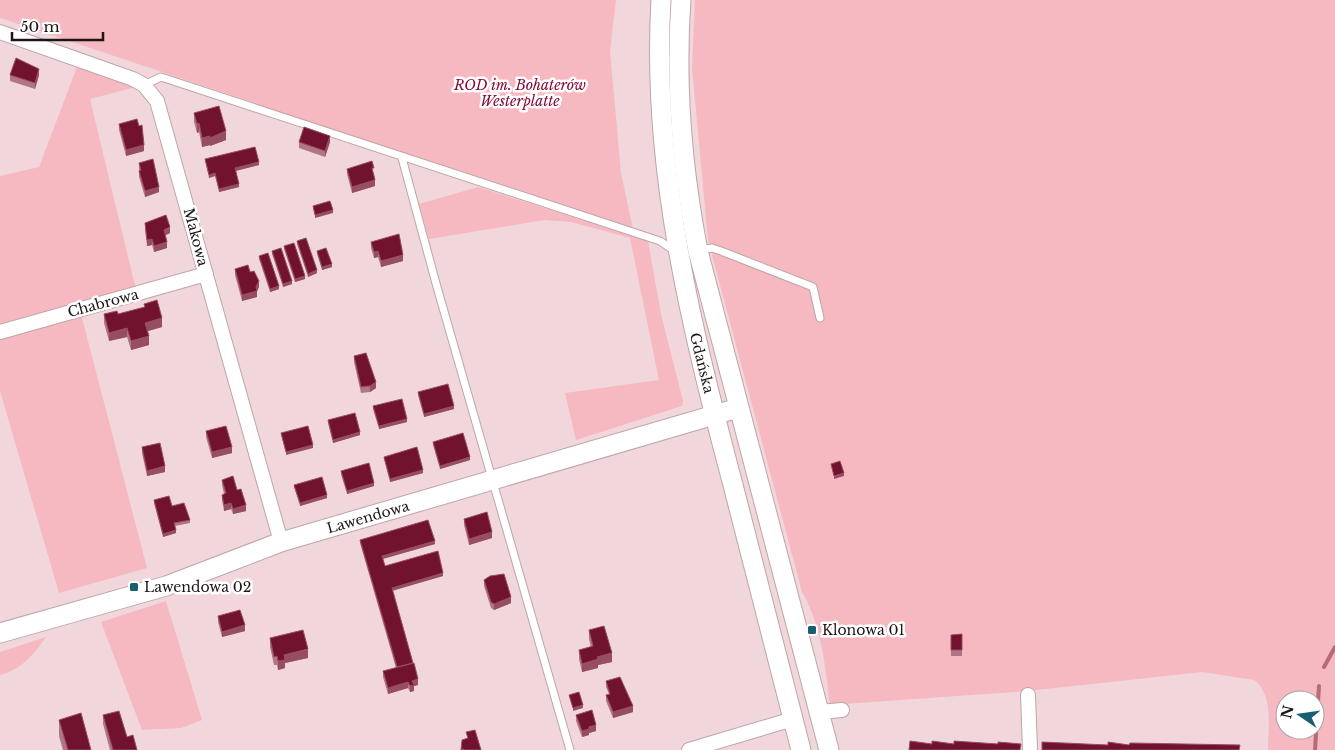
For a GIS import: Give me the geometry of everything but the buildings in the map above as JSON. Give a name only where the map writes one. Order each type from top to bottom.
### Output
[{"type":"main road","name":"Gdańska","points":[[661,0],[659,103],[678,253],[714,414],[801,750]]},
{"type":"main road","name":"Gdańska","points":[[681,0],[678,100],[684,167],[698,250],[829,750]]},
{"type":"main road","name":"Lawendowa","points":[[0,633],[166,586],[281,542],[738,408]]},
{"type":"main road","points":[[793,718],[819,712]]},
{"type":"street","name":"Makowa","points":[[0,32],[111,70],[144,85],[157,101],[281,542]]},
{"type":"street","name":"Chabrowa","points":[[0,332],[206,274]]},
{"type":"street","points":[[1028,694],[1030,750]]},
{"type":"street","points":[[819,712],[842,710]]},
{"type":"street","points":[[689,750],[793,718]]},
{"type":"lane","points":[[144,85],[161,77],[402,158],[660,241],[678,253],[712,248],[721,250],[813,287],[820,318]]},
{"type":"lane","points":[[402,158],[437,287],[570,750]]},
{"type":"green space","name":"ROD im. Bohaterów Westerplatte","points":[[0,0],[616,0],[610,51],[621,173],[633,229],[0,18]]},
{"type":"green space","points":[[695,0],[1335,0],[1335,750],[1268,750],[1269,722],[1267,703],[1265,694],[1260,686],[1254,680],[1202,672],[1028,691],[830,705],[818,633],[809,605],[802,592],[708,240],[692,68]]},
{"type":"green space","points":[[80,59],[144,85],[90,99],[137,294],[80,310],[147,568],[59,593],[0,391],[0,176],[39,167]]},
{"type":"green space","points":[[478,187],[648,241],[661,314],[683,401],[682,406],[576,440],[565,393],[659,380],[630,238],[571,222],[545,220],[429,239],[419,204]]},
{"type":"green space","points":[[166,601],[202,720],[181,728],[142,730],[101,622]]},
{"type":"green space","points":[[46,637],[32,655],[21,665],[8,673],[0,675],[0,652]]},
{"type":"waterway","points":[[1324,667],[1335,647]]},
{"type":"waterway","points":[[1315,750],[1319,686]]},
{"type":"place","name":"Lawendowa 02","points":[[134,587]]},
{"type":"place","name":"Klonowa 01","points":[[812,630]]}]
